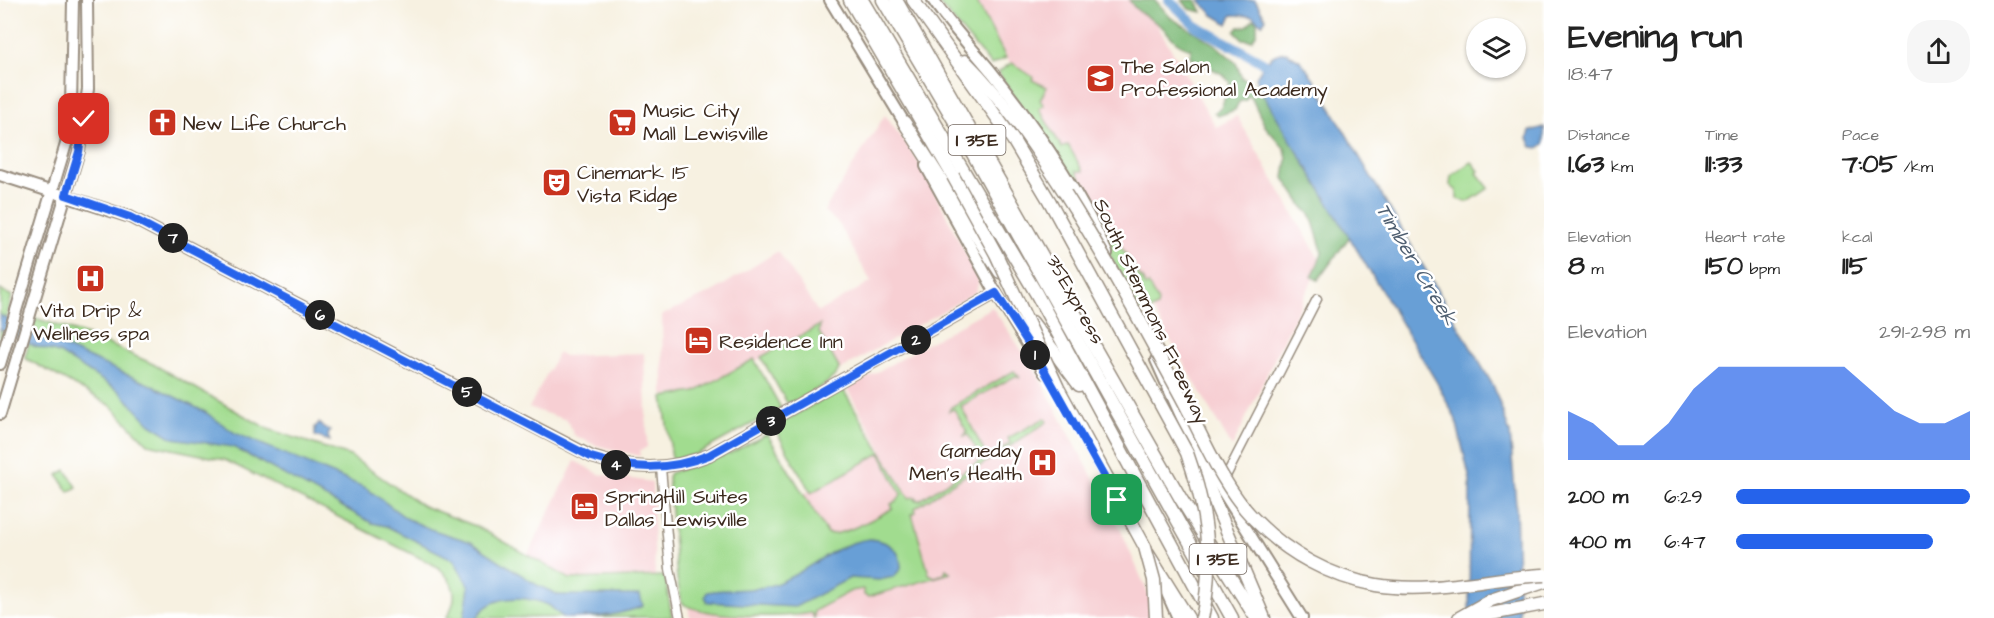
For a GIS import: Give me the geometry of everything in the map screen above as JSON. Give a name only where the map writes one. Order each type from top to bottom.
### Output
[{"type":"highway","points":[[850,0],[996,254],[1058,388],[1144,547],[1188,618]]},
{"type":"highway","name":"I 35E","points":[[862,0],[951,147],[1100,411],[1212,618]]},
{"type":"highway","name":"35Express","points":[[884,0],[958,127],[1232,618]]},
{"type":"highway","name":"I 35E","points":[[896,0],[1163,469],[1256,618]]},
{"type":"highway","points":[[913,0],[1013,140],[1050,202],[1187,453],[1198,484],[1206,526],[1207,586],[1202,618]]},
{"type":"highway","points":[[941,37],[1000,98],[1065,193],[1160,357],[1228,483],[1253,518],[1284,546],[1327,571],[1364,583],[1392,587],[1435,587],[1544,575]]},
{"type":"highway","points":[[904,122],[1041,337],[1100,411]]},
{"type":"highway","points":[[1194,445],[1205,478],[1264,618]]},
{"type":"highway","points":[[1144,547],[1154,580],[1156,618]]},
{"type":"highway","points":[[1459,618],[1491,600],[1544,582]]},
{"type":"highway","points":[[1470,618],[1544,604]]},
{"type":"main road","points":[[0,364],[69,128],[73,0]]},
{"type":"main road","points":[[0,414],[80,144],[88,89],[87,0]]},
{"type":"main road","points":[[830,0],[904,122],[996,293],[1037,357],[1151,558],[1178,618]]},
{"type":"main road","name":"South Stemmons Freeway","points":[[933,0],[994,75],[1034,130],[1096,228],[1194,445],[1302,618]]},
{"type":"main road","points":[[0,175],[66,195],[152,227],[591,457],[626,466],[661,468],[696,460],[725,447],[996,293]]},
{"type":"street","points":[[1220,487],[1317,299]]},
{"type":"street","points":[[661,468],[670,568],[680,618]]},
{"type":"shaded area","points":[[974,0],[1129,0],[1156,23],[1216,127],[1237,116],[1321,262],[1232,447]]},
{"type":"shaded area","points":[[885,115],[924,170],[979,281],[976,292],[838,371],[819,332],[820,327],[697,392],[663,395],[662,315],[714,291],[778,251],[818,312],[871,282],[839,224],[824,211]]},
{"type":"shaded area","points":[[992,307],[1035,370],[1119,526],[1149,596],[1164,618],[793,618],[815,611],[852,592],[930,573],[911,510],[915,507],[910,498],[830,544],[802,495],[882,450],[847,389]]},
{"type":"shaded area","points":[[558,353],[565,356],[644,353],[647,447],[640,451],[640,456],[595,445],[574,435],[567,420],[529,408]]},
{"type":"shaded area","points":[[575,461],[599,474],[652,482],[655,576],[570,579],[527,556]]},
{"type":"shaded area","points":[[688,605],[755,618],[690,618]]},
{"type":"green space","points":[[936,0],[976,0],[1006,58],[991,65]]},
{"type":"green space","points":[[1129,0],[1155,0],[1171,18],[1215,44],[1236,63],[1242,78],[1257,86],[1270,98],[1351,235],[1318,280],[1312,277],[1322,254],[1311,215],[1284,178],[1287,159],[1285,149],[1265,126],[1252,99],[1248,95],[1246,100],[1239,102],[1235,110],[1218,116],[1214,113],[1221,108],[1230,83],[1224,75],[1190,57],[1191,49],[1177,42],[1162,27],[1136,9]]},
{"type":"green space","points":[[1182,0],[1196,0],[1202,12],[1189,9]]},
{"type":"green space","points":[[1254,19],[1257,22],[1257,33],[1252,40],[1242,39],[1235,32],[1239,27],[1247,26]]},
{"type":"green space","points":[[1012,63],[1033,77],[1032,80],[1047,87],[1040,100],[1044,105],[1039,109],[1062,148],[1068,145],[1083,171],[1076,171],[1140,278],[1142,277],[1145,286],[1148,284],[1158,302],[1157,307],[1146,313],[1136,309],[1097,228],[998,72]]},
{"type":"green space","points":[[1472,162],[1479,171],[1477,173],[1489,188],[1468,202],[1457,199],[1457,191],[1450,185],[1451,176]]},
{"type":"green space","points":[[0,290],[12,296],[0,345]]},
{"type":"green space","points":[[35,318],[90,336],[153,364],[268,429],[350,456],[423,506],[478,527],[570,579],[665,576],[672,617],[446,618],[453,604],[454,591],[448,578],[438,567],[225,460],[148,444],[110,405],[25,358]]},
{"type":"green space","points":[[820,325],[819,332],[839,368],[837,373],[825,384],[787,403],[761,357]]},
{"type":"green space","points":[[754,359],[781,408],[695,455],[672,459],[663,397],[695,392]]},
{"type":"green space","points":[[1014,371],[1020,378],[1015,376],[961,406],[986,455],[988,458],[1010,443],[1008,438],[1045,418],[1047,422],[915,508],[916,512],[912,514],[929,574],[935,577],[944,574],[946,569],[951,573],[868,597],[864,595],[863,589],[851,591],[814,611],[814,618],[811,613],[745,616],[707,612],[682,603],[677,579],[668,477],[670,473],[731,453],[767,434],[827,533],[840,532],[893,508],[891,504],[898,500],[901,494],[880,453],[811,493],[774,427],[842,388],[909,498],[913,497],[916,500],[916,497],[919,501],[978,462],[980,456],[968,435],[964,436],[967,432],[954,409],[949,411],[951,407]]},
{"type":"green space","points":[[66,470],[77,487],[69,492],[58,475]]},
{"type":"water","points":[[1199,0],[1255,0],[1266,19],[1262,24],[1252,16],[1232,15],[1228,24],[1213,15]]},
{"type":"water","points":[[1286,52],[1301,61],[1314,79],[1494,387],[1510,433],[1516,504],[1519,618],[1469,618],[1470,480],[1456,420],[1436,381],[1261,91],[1256,77],[1259,72],[1276,54]]},
{"type":"water","points":[[1544,127],[1544,144],[1539,148],[1532,147],[1528,138],[1530,131]]},
{"type":"water","points":[[0,315],[46,339],[151,385],[205,412],[235,433],[366,488],[406,518],[430,529],[471,542],[537,585],[559,595],[640,595],[643,606],[606,616],[566,618],[548,605],[519,598],[490,604],[477,618],[464,618],[469,587],[454,560],[386,526],[372,523],[233,447],[173,438],[150,424],[119,391],[59,353],[34,346],[0,329]]},
{"type":"water","points":[[319,423],[325,429],[330,430],[328,436],[330,441],[315,436],[315,427]]},
{"type":"water","points":[[870,539],[888,544],[896,551],[901,562],[901,569],[893,577],[879,580],[850,578],[795,607],[707,602],[705,596],[707,592],[772,585],[797,574],[844,546]]},
{"type":"waterway","name":"Timber Creek","points":[[1169,0],[1196,26],[1264,63],[1272,74]]},
{"type":"place","name":"The Salon Professional Academy","points":[[1100,78]]},
{"type":"place","name":"Music City Mall Lewisville","points":[[622,122]]},
{"type":"place","name":"New Life Church","points":[[162,123]]},
{"type":"place","name":"Cinemark 15 Vista Ridge","points":[[556,183]]},
{"type":"place","name":"Vita Drip & Wellness spa","points":[[91,279]]},
{"type":"place","name":"Residence Inn","points":[[698,341]]},
{"type":"place","name":"Gameday Men's Health","points":[[1043,462]]},
{"type":"place","name":"SpringHill Suites Dallas Lewisville","points":[[584,507]]},
{"type":"route","points":[[84,119],[79,152],[66,195],[130,217],[591,457],[616,465],[661,468],[709,455],[996,293],[1037,357],[1117,500]]}]
